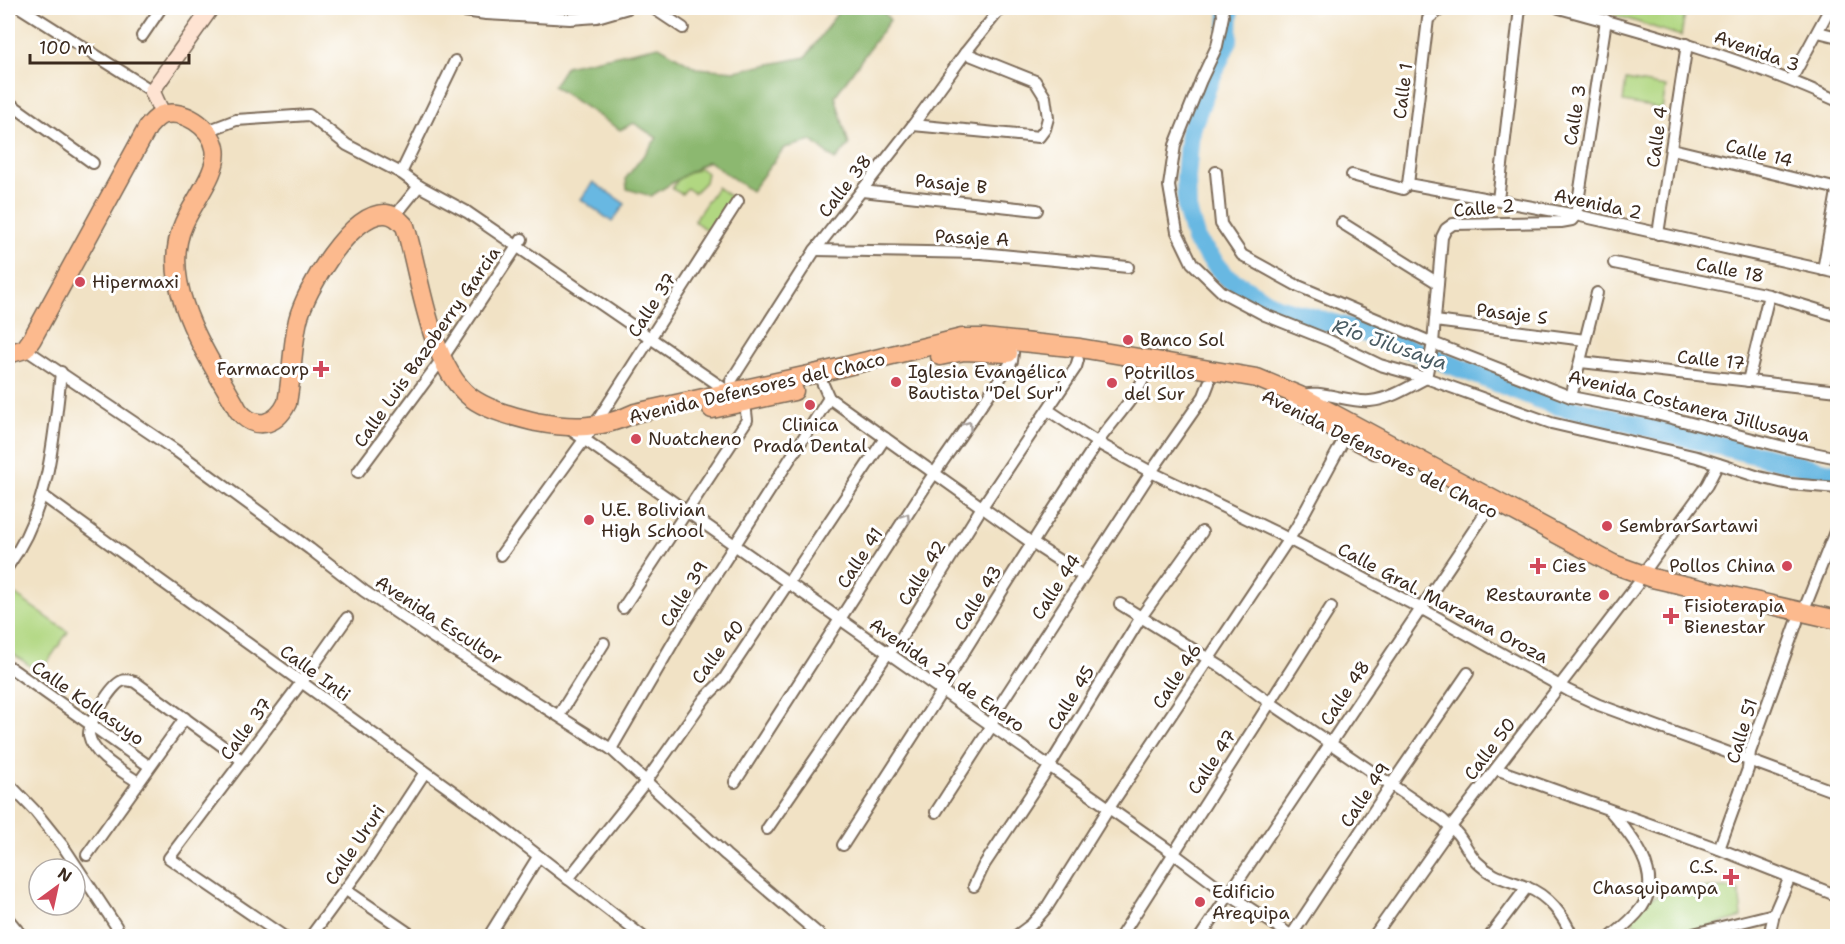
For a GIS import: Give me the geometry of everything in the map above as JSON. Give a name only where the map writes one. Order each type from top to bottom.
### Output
[{"type":"main road","points":[[16,351],[43,319],[144,134],[155,119],[172,114],[185,116],[207,130],[212,138],[216,156],[209,176],[183,223],[176,248],[178,283],[187,316],[244,417],[252,422],[262,423],[273,421],[282,414],[287,403],[298,320],[309,291],[332,255],[362,222],[384,214],[395,216],[405,226],[435,341],[452,379],[474,400],[509,415],[589,433]]},
{"type":"main road","name":"Avenida Defensores del Chaco","points":[[589,433],[616,422],[638,425],[738,398],[823,386],[952,353],[1013,347],[1079,354],[1210,377],[1257,378],[1295,401],[1564,543],[1613,564],[1639,580],[1800,617],[1838,632]]},
{"type":"main road","name":"Avenida Defensores del Chaco","points":[[1800,617],[1838,620]]},
{"type":"street","points":[[21,8],[152,91],[163,115]]},
{"type":"street","points":[[142,36],[161,8]]},
{"type":"street","points":[[152,91],[212,8]]},
{"type":"street","points":[[457,8],[486,14],[570,19],[597,17],[628,8]]},
{"type":"street","points":[[653,8],[683,28]]},
{"type":"street","name":"Calle 38","points":[[623,608],[747,420],[731,381],[815,250],[1001,8]]},
{"type":"street","points":[[1222,8],[1223,16],[1217,46],[1175,145],[1169,186],[1177,232],[1192,263],[1222,292],[1265,315],[1328,340],[1380,365],[1426,378],[1551,423],[1696,457],[1789,484],[1838,488]]},
{"type":"street","name":"Calle 1","points":[[1408,184],[1428,19],[1442,8]]},
{"type":"street","name":"Calle 2","points":[[1498,200],[1520,8]]},
{"type":"street","name":"Avenida 3","points":[[1559,8],[1687,44],[1791,80],[1838,101]]},
{"type":"street","points":[[1791,80],[1830,8]]},
{"type":"street","name":"Calle 3","points":[[1576,215],[1606,20]]},
{"type":"street","points":[[1818,32],[1838,37]]},
{"type":"street","name":"Calle 4","points":[[1658,234],[1687,44]]},
{"type":"street","points":[[913,125],[1039,137],[1045,129],[1048,118],[1045,97],[1035,81],[965,53]]},
{"type":"street","points":[[401,173],[455,61]]},
{"type":"street","points":[[8,102],[93,163]]},
{"type":"street","points":[[207,130],[236,120],[309,115],[347,145],[401,173],[419,186],[519,244],[738,398]]},
{"type":"street","name":"Calle 14","points":[[1672,149],[1837,188]]},
{"type":"street","name":"Avenida Costanera Jillusaya","points":[[1216,172],[1221,224],[1242,255],[1296,285],[1432,352],[1571,397],[1652,413],[1784,447],[1838,458]]},
{"type":"street","name":"Avenida 2","points":[[1352,175],[1403,189],[1408,184],[1576,215],[1838,273]]},
{"type":"street","points":[[395,216],[419,186]]},
{"type":"street","points":[[1823,270],[1837,188]]},
{"type":"street","name":"Pasaje B","points":[[862,191],[1036,210]]},
{"type":"street","name":"Calle 37","points":[[501,555],[589,433],[738,201]]},
{"type":"street","name":"Calle 2","points":[[1426,378],[1432,352],[1442,237],[1446,229],[1453,224],[1561,222],[1572,220],[1576,215]]},
{"type":"street","points":[[1342,223],[1438,283]]},
{"type":"street","name":"Calle Luis Bazoberry Garcia","points":[[358,472],[442,359],[519,244]]},
{"type":"street","name":"Pasaje A","points":[[815,250],[981,253],[1128,267]]},
{"type":"street","name":"Calle 18","points":[[1614,264],[1769,295],[1838,316]]},
{"type":"street","points":[[1571,397],[1597,293]]},
{"type":"street","points":[[1748,381],[1769,295]]},
{"type":"street","name":"Pasaje S","points":[[1435,321],[1585,340]]},
{"type":"street","name":"Calle 41","points":[[735,782],[934,473],[1012,361],[1013,347]]},
{"type":"street","name":"Avenida Escultor","points":[[16,351],[61,372],[175,450],[363,591],[611,749],[726,855],[821,936]]},
{"type":"street","name":"Calle 42","points":[[767,829],[888,652],[898,643],[982,507],[1076,367],[1079,354]]},
{"type":"street","name":"Calle 17","points":[[1581,362],[1838,391]]},
{"type":"street","name":"Calle 43","points":[[843,845],[942,691],[947,679],[1032,543],[1098,443],[1140,385],[1147,366]]},
{"type":"street","points":[[8,566],[27,535],[42,495],[52,457],[61,372]]},
{"type":"street","name":"Calle 44","points":[[936,812],[991,727],[996,711],[1150,472],[1204,396],[1210,377]]},
{"type":"street","points":[[1295,401],[1313,392],[1349,401],[1373,401],[1399,393],[1426,378]]},
{"type":"street","points":[[823,386],[885,438],[1032,543],[1083,576]]},
{"type":"street","name":"Calle 39","points":[[611,749],[681,629],[734,545],[823,386]]},
{"type":"street","name":"Calle Gral. Marzana Oroza","points":[[1048,410],[1098,443],[1150,472],[1422,609],[1599,705],[1838,793]]},
{"type":"street","name":"Calle 46","points":[[1016,936],[1032,924],[1047,907],[1109,808],[1288,540],[1350,430]]},
{"type":"street","name":"Avenida 29 de Enero","points":[[589,433],[687,512],[1228,894],[1292,936]]},
{"type":"street","name":"Calle 40","points":[[568,879],[647,780],[705,698],[724,679],[885,438]]},
{"type":"street","name":"Calle 50","points":[[1374,936],[1451,827],[1639,580],[1696,500],[1718,464]]},
{"type":"street","name":"Calle Inti","points":[[42,495],[487,816],[642,936]]},
{"type":"street","name":"Calle 48","points":[[1201,936],[1491,504]]},
{"type":"street","name":"Calle 51","points":[[1719,849],[1748,769],[1750,752],[1800,617],[1838,524]]},
{"type":"street","name":"Calle 45","points":[[974,886],[984,865],[1049,767],[1141,617],[1202,532]]},
{"type":"street","points":[[1120,604],[1209,659],[1451,827],[1477,862],[1491,873],[1508,882],[1527,887],[1550,902],[1572,936]]},
{"type":"street","name":"Calle 47","points":[[1121,936],[1331,607]]},
{"type":"street","name":"Calle 37","points":[[283,936],[169,858],[302,683],[347,618]]},
{"type":"street","points":[[559,716],[604,643]]},
{"type":"street","name":"Calle Kollasuyo","points":[[8,666],[149,766]]},
{"type":"street","name":"Calle 49","points":[[1292,936],[1468,673]]},
{"type":"street","points":[[138,782],[96,749],[89,736],[90,724],[120,681],[135,682],[243,760]]},
{"type":"street","points":[[87,855],[185,718]]},
{"type":"street","points":[[1496,769],[1719,849],[1838,896]]},
{"type":"street","name":"Calle Ururi","points":[[311,936],[346,890],[425,772]]},
{"type":"street","points":[[9,788],[35,811],[63,846],[116,926],[120,936]]},
{"type":"street","points":[[1611,812],[1630,834],[1639,849],[1647,868],[1649,885],[1647,898],[1642,908],[1612,936]]},
{"type":"street","points":[[489,936],[538,857]]},
{"type":"street","points":[[1769,936],[1774,914],[1790,877]]},
{"type":"street","points":[[1490,936],[1527,887]]},
{"type":"street","points":[[346,890],[413,936]]},
{"type":"street","points":[[1685,936],[1774,914]]},
{"type":"street","points":[[8,919],[22,936]]},
{"type":"green space","points":[[841,8],[880,8],[890,20],[835,96],[849,145],[835,160],[812,141],[784,148],[751,191],[708,161],[651,196],[627,189],[626,178],[657,138],[634,123],[620,130],[553,86],[566,66],[659,46],[696,68],[735,71],[806,57]]},
{"type":"green space","points":[[1593,8],[1686,8],[1681,36]]},
{"type":"green space","points":[[1626,80],[1666,87],[1662,109],[1623,102]]},
{"type":"green space","points":[[698,167],[707,173],[705,182],[694,193],[687,188],[682,194],[672,189],[681,175],[696,170]]},
{"type":"green space","points":[[717,187],[735,200],[712,234],[694,221]]},
{"type":"green space","points":[[10,591],[68,632],[40,673],[8,650],[8,595]]},
{"type":"green space","points":[[1692,888],[1727,888],[1739,891],[1742,917],[1678,936],[1645,936],[1649,932],[1630,920],[1647,898]]},
{"type":"water","points":[[593,182],[625,204],[612,222],[581,199]]},
{"type":"waterway","name":"Río Jilusaya","points":[[1229,8],[1228,40],[1190,131],[1186,178],[1187,209],[1196,240],[1226,277],[1276,308],[1377,336],[1553,404],[1838,475]]},
{"type":"place","name":"Hipermaxi","points":[[80,282]]},
{"type":"place","name":"Banco Sol","points":[[1128,340]]},
{"type":"place","name":"Farmacorp","points":[[321,369]]},
{"type":"place","name":"Iglesia Evangélica Bautista \"Del Sur\"","points":[[896,382]]},
{"type":"place","name":"Potrillos del Sur","points":[[1112,383]]},
{"type":"place","name":"Clinica Prada Dental","points":[[810,405]]},
{"type":"place","name":"Nuatcheno","points":[[636,439]]},
{"type":"place","name":"U.E. Bolivian High School","points":[[589,520]]},
{"type":"place","name":"SembrarSartawi","points":[[1607,526]]},
{"type":"place","name":"Cies","points":[[1538,566]]},
{"type":"place","name":"Pollos China","points":[[1787,566]]},
{"type":"place","name":"Restaurante","points":[[1604,595]]},
{"type":"place","name":"Fisioterapia Bienestar","points":[[1671,616]]},
{"type":"place","name":"C.S. Chasquipampa","points":[[1731,877]]},
{"type":"place","name":"Edificio Arequipa","points":[[1200,902]]}]
